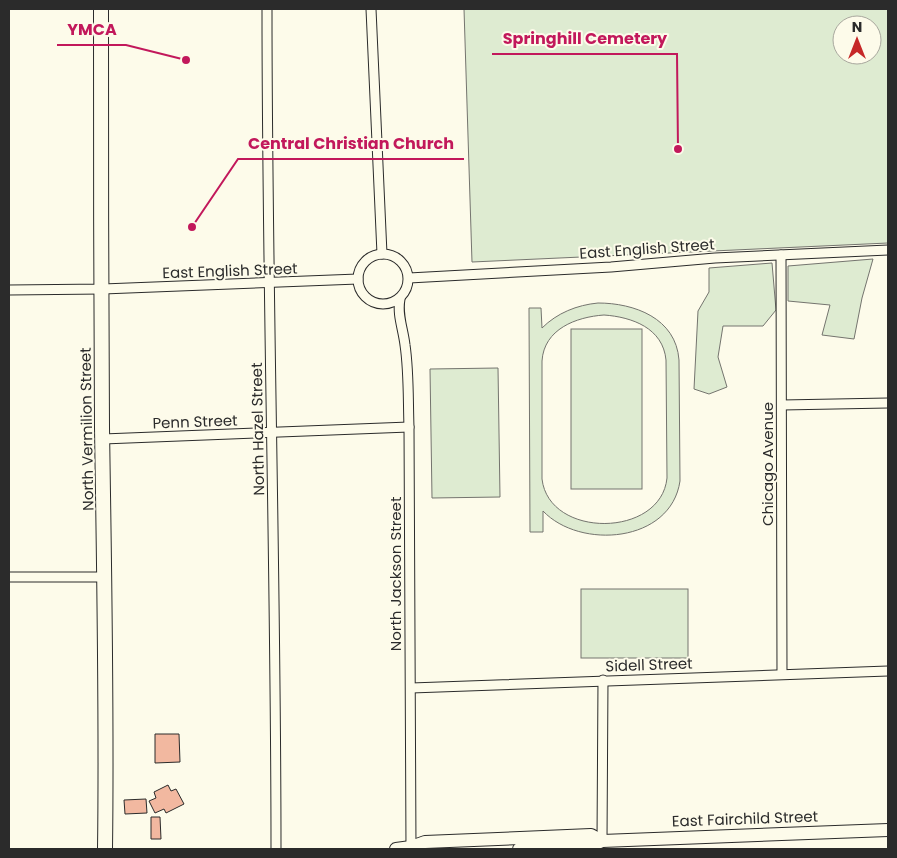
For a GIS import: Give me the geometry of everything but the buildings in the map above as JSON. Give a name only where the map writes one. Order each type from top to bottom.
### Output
[{"type":"main road","name":"North Vermilion Street","points":[[101,9],[105,849]]},
{"type":"street","name":"North Hazel Street","points":[[267,9],[276,849]]},
{"type":"street","points":[[371,9],[382,254]]},
{"type":"street","name":"East English Street","points":[[409,278],[888,250]]},
{"type":"street","points":[[382,254],[392,255],[400,259],[406,266],[409,278],[408,286],[400,299],[386,303],[379,303],[369,299],[359,287],[358,279],[359,271],[364,263],[372,256],[382,254]]},
{"type":"street","name":"Chicago Avenue","points":[[781,255],[782,674]]},
{"type":"street","name":"East English Street","points":[[9,290],[103,289],[358,279]]},
{"type":"street","name":"North Jackson Street","points":[[400,299],[399,317],[407,362],[409,427],[413,849]]},
{"type":"street","points":[[782,405],[888,403]]},
{"type":"street","name":"Penn Street","points":[[103,439],[409,427]]},
{"type":"street","points":[[9,577],[105,577]]},
{"type":"street","name":"Sidell Street","points":[[411,688],[888,671]]},
{"type":"street","points":[[602,680],[602,841]]},
{"type":"street","name":"East Fairchild Street","points":[[519,849],[591,846],[602,841],[888,830]]},
{"type":"street","name":"East Fairchild Street","points":[[396,849],[413,849],[425,842],[591,835],[602,841]]},
{"type":"green space","points":[[464,9],[888,9],[888,243],[472,262]]},
{"type":"green space","points":[[873,259],[862,298],[854,339],[822,335],[830,305],[788,301],[788,266]]},
{"type":"green space","points":[[772,263],[776,310],[763,326],[723,326],[718,357],[727,387],[709,394],[694,389],[698,311],[709,292],[709,268]]},
{"type":"green space","points":[[590,304],[612,304],[639,310],[662,324],[670,333],[676,345],[679,360],[680,481],[673,502],[660,517],[642,528],[622,534],[600,535],[579,531],[559,523],[543,511],[543,532],[530,532],[529,308],[541,308],[542,328],[561,314]],"holes":[[[593,316],[615,316],[644,326],[659,340],[664,349],[666,360],[667,478],[660,498],[646,512],[627,521],[605,524],[583,521],[564,513],[549,499],[542,479],[542,361],[544,350],[549,341],[563,327]]]},
{"type":"green space","points":[[571,329],[642,329],[642,489],[571,489]]},
{"type":"green space","points":[[498,368],[500,497],[432,498],[430,369]]},
{"type":"green space","points":[[581,589],[688,589],[688,658],[581,658]]},
{"type":"place","name":"YMCA","points":[[186,60]]},
{"type":"place","name":"Springhill Cemetery","points":[[678,149]]},
{"type":"place","name":"Central Christian Church","points":[[192,227]]}]
